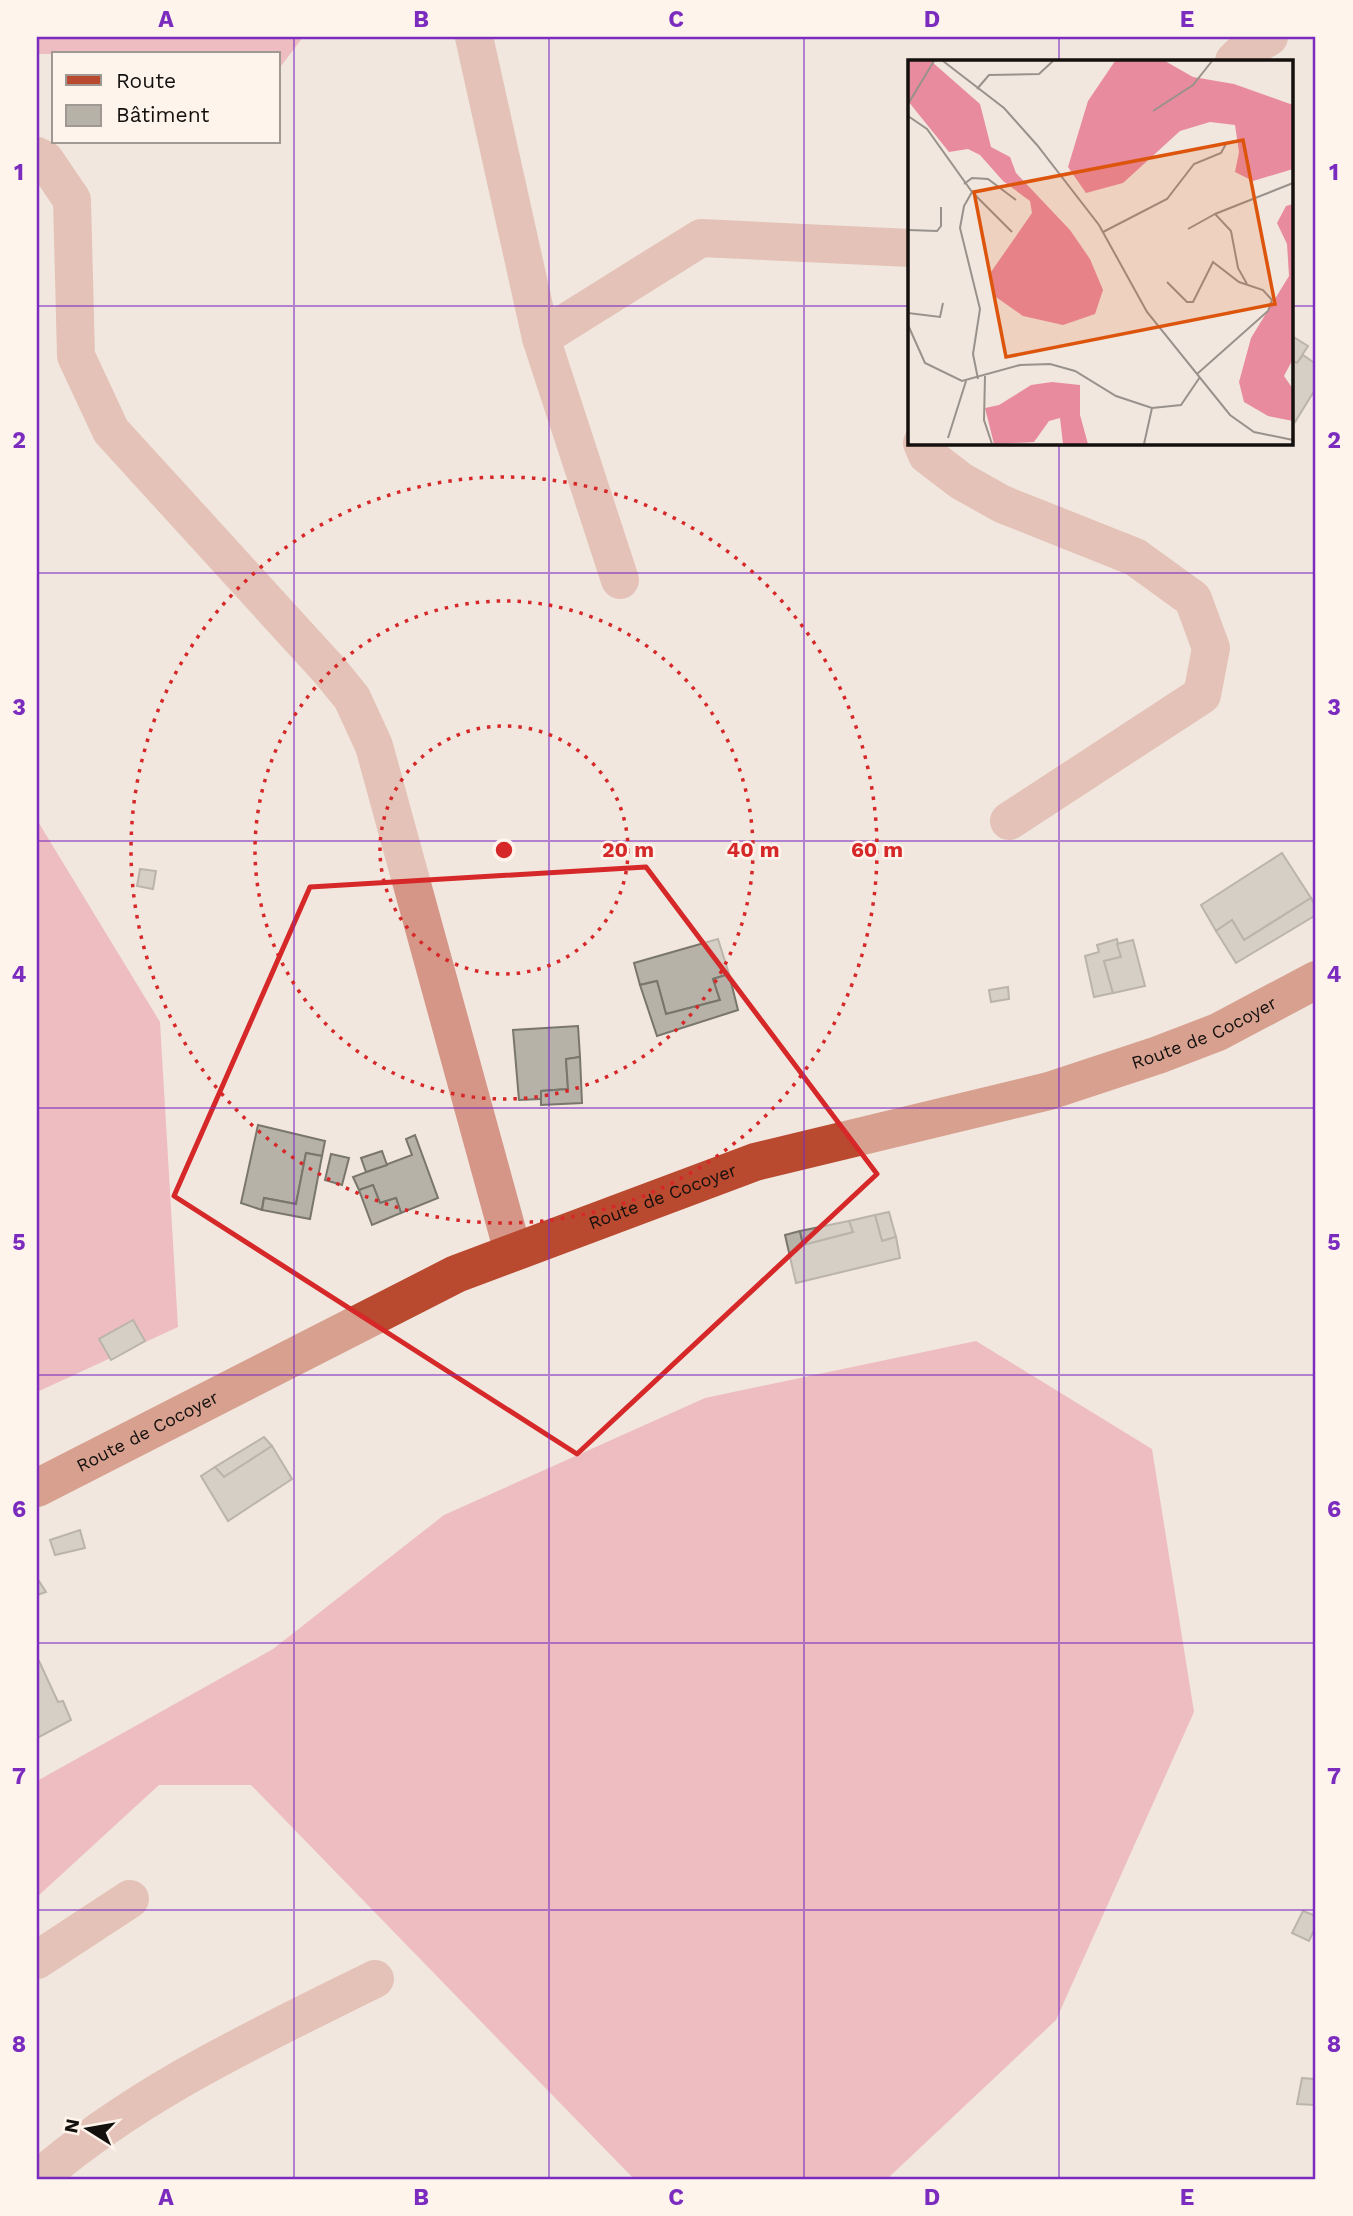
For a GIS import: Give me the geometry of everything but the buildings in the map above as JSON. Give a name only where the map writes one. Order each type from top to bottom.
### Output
[{"type":"main road","name":"Route de Cocoyer","points":[[37,1488],[456,1274],[755,1162],[1049,1091],[1092,1078],[1218,1032],[1316,980]]},
{"type":"street","points":[[474,37],[541,338],[620,580]]},
{"type":"street","points":[[1235,60],[1269,37]]},
{"type":"street","points":[[37,156],[46,160],[72,200],[76,356],[111,431],[330,671],[352,698],[374,746],[513,1252]]},
{"type":"street","points":[[541,338],[701,238],[908,248]]},
{"type":"street","points":[[922,444],[926,454],[961,481],[1002,504],[1135,557],[1193,599],[1211,648],[1202,695],[1009,821]]},
{"type":"street","points":[[37,1960],[130,1899]]},
{"type":"street","points":[[38,2179],[69,2152],[195,2069],[375,1979]]},
{"type":"highlighted area","points":[[646,867],[877,1174],[577,1454],[174,1196],[310,887]]},
{"type":"shaded area","points":[[37,37],[303,37],[280,67],[280,52],[37,54]]},
{"type":"shaded area","points":[[37,820],[160,1022],[178,1327],[37,1392]]},
{"type":"shaded area","points":[[976,1341],[1152,1449],[1194,1712],[1056,2020],[887,2179],[634,2179],[251,1785],[159,1785],[37,1897],[37,1781],[273,1649],[444,1515],[705,1398]]}]
